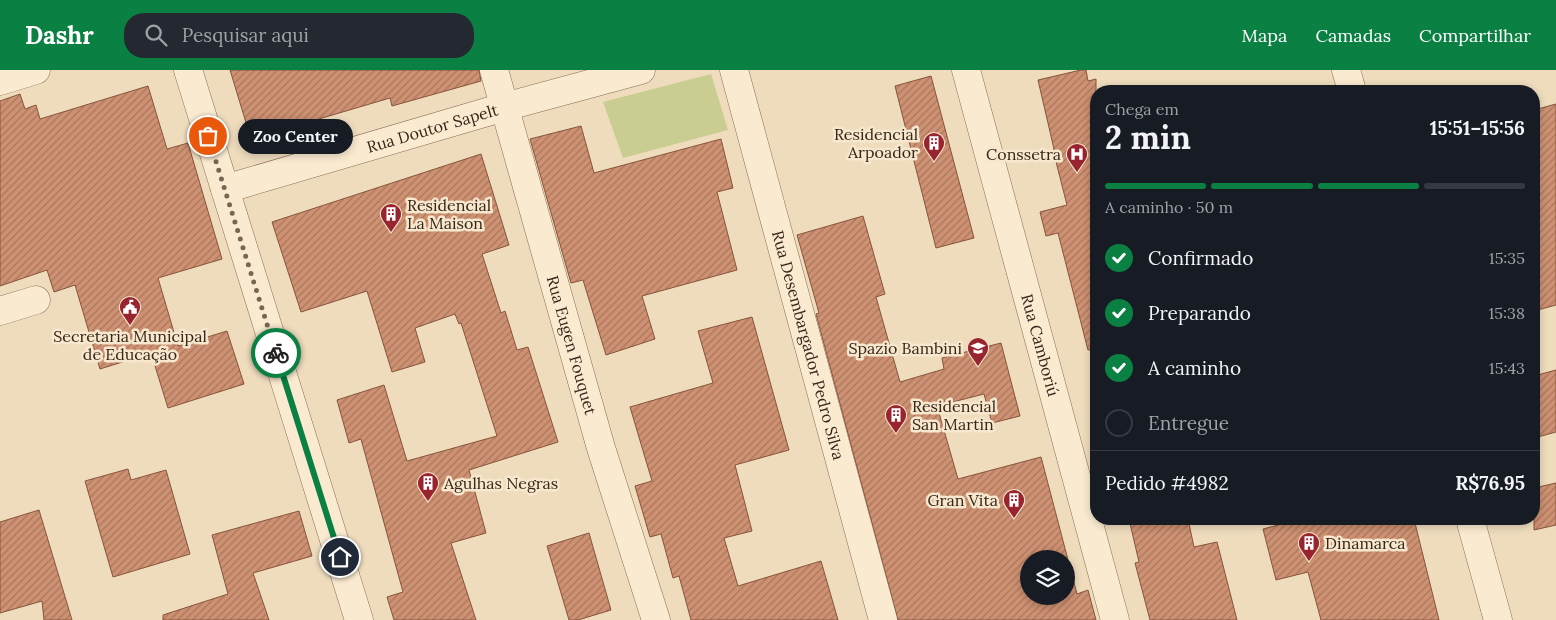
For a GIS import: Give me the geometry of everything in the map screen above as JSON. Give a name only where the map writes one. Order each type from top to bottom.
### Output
[{"type":"street","points":[[0,81],[36,70]]},
{"type":"street","points":[[188,70],[359,620]]},
{"type":"street","name":"Rua Eugen Fouquet","points":[[494,70],[601,448],[656,620]]},
{"type":"street","name":"Rua Doutor Sapelt","points":[[225,189],[504,107],[641,70]]},
{"type":"street","name":"Rua Desembargador Pedro Silva","points":[[734,70],[883,620]]},
{"type":"street","name":"Rua Camboriú","points":[[966,70],[1115,620]]},
{"type":"street","points":[[1346,70],[1350,85]]},
{"type":"street","points":[[0,311],[36,300]]},
{"type":"street","points":[[1472,525],[1498,620]]},
{"type":"green space","points":[[711,74],[728,130],[623,158],[603,102]]},
{"type":"building","points":[[230,70],[479,70],[481,81],[392,106],[390,98],[251,139]]},
{"type":"building","points":[[1081,70],[1086,70],[1088,81],[1096,79],[1096,85],[1090,85],[1090,350],[1088,350],[1058,233],[1046,236],[1040,212],[1067,205],[1038,80]]},
{"type":"building","name":"Residencial Arpoador","points":[[931,76],[974,238],[936,248],[895,86]]},
{"type":"building","points":[[148,86],[167,149],[188,143],[222,259],[158,278],[178,346],[227,331],[244,384],[168,408],[151,353],[100,369],[75,285],[54,292],[47,270],[0,286],[0,101],[20,94],[25,109],[36,105],[40,119]]},
{"type":"building","points":[[1556,104],[1556,305],[1540,309],[1540,108]]},
{"type":"building","points":[[581,126],[594,173],[721,139],[733,188],[717,192],[737,270],[642,296],[655,339],[606,355],[583,280],[571,283],[530,139]]},
{"type":"building","points":[[481,154],[509,245],[482,254],[501,313],[505,311],[517,350],[528,347],[558,442],[469,470],[486,533],[451,543],[476,620],[394,620],[387,597],[403,592],[361,439],[349,443],[337,400],[384,385],[407,461],[497,436],[461,323],[459,324],[455,314],[415,328],[425,362],[392,372],[367,291],[301,312],[272,222]]},
{"type":"building","points":[[863,216],[885,294],[876,297],[900,382],[944,369],[942,358],[1001,343],[1020,416],[992,423],[984,394],[937,406],[958,479],[1041,457],[1065,550],[1020,550],[1020,605],[1075,605],[1075,586],[1077,594],[1088,590],[1096,620],[898,620],[816,314],[819,313],[797,235]]},
{"type":"building","points":[[752,317],[789,450],[735,465],[752,531],[724,538],[738,586],[821,561],[838,620],[691,620],[679,576],[673,578],[661,534],[650,537],[635,486],[652,481],[630,407],[713,383],[698,331]]},
{"type":"building","points":[[1556,370],[1556,432],[1540,436],[1540,374]]},
{"type":"building","points":[[128,469],[131,480],[166,470],[190,554],[113,577],[85,481]]},
{"type":"building","points":[[1556,483],[1556,525],[1534,530],[1534,525],[1540,525],[1540,487]]},
{"type":"building","points":[[39,510],[72,620],[44,620],[42,601],[0,613],[0,522]]},
{"type":"building","points":[[299,511],[312,556],[253,573],[269,620],[163,620],[163,615],[228,594],[212,535]]},
{"type":"building","points":[[1130,525],[1189,525],[1194,547],[1217,542],[1237,620],[1150,620],[1135,563],[1139,562]]},
{"type":"building","points":[[1278,525],[1415,525],[1439,620],[1321,620],[1308,572],[1276,580],[1263,529]]},
{"type":"building","points":[[589,533],[611,610],[578,620],[569,620],[547,546]]},
{"type":"way so far","points":[[208,136],[276,353]]},
{"type":"place","name":"Zoo Center","points":[[208,136]]},
{"type":"place","name":"Residencial Arpoador","points":[[934,162]]},
{"type":"place","name":"Conssetra","points":[[1077,173]]},
{"type":"place","name":"Residencial La Maison","points":[[391,233]]},
{"type":"place","name":"Secretaria Municipal de Educação","points":[[130,326]]},
{"type":"place","name":"Spazio Bambini","points":[[978,367]]},
{"type":"place","name":"Residencial San Martin","points":[[896,434]]},
{"type":"place","name":"Agulhas Negras","points":[[428,502]]},
{"type":"place","name":"Gran Vita","points":[[1014,519]]},
{"type":"place","name":"Dinamarca","points":[[1309,562]]},
{"type":"route","points":[[276,353],[340,557]]}]
